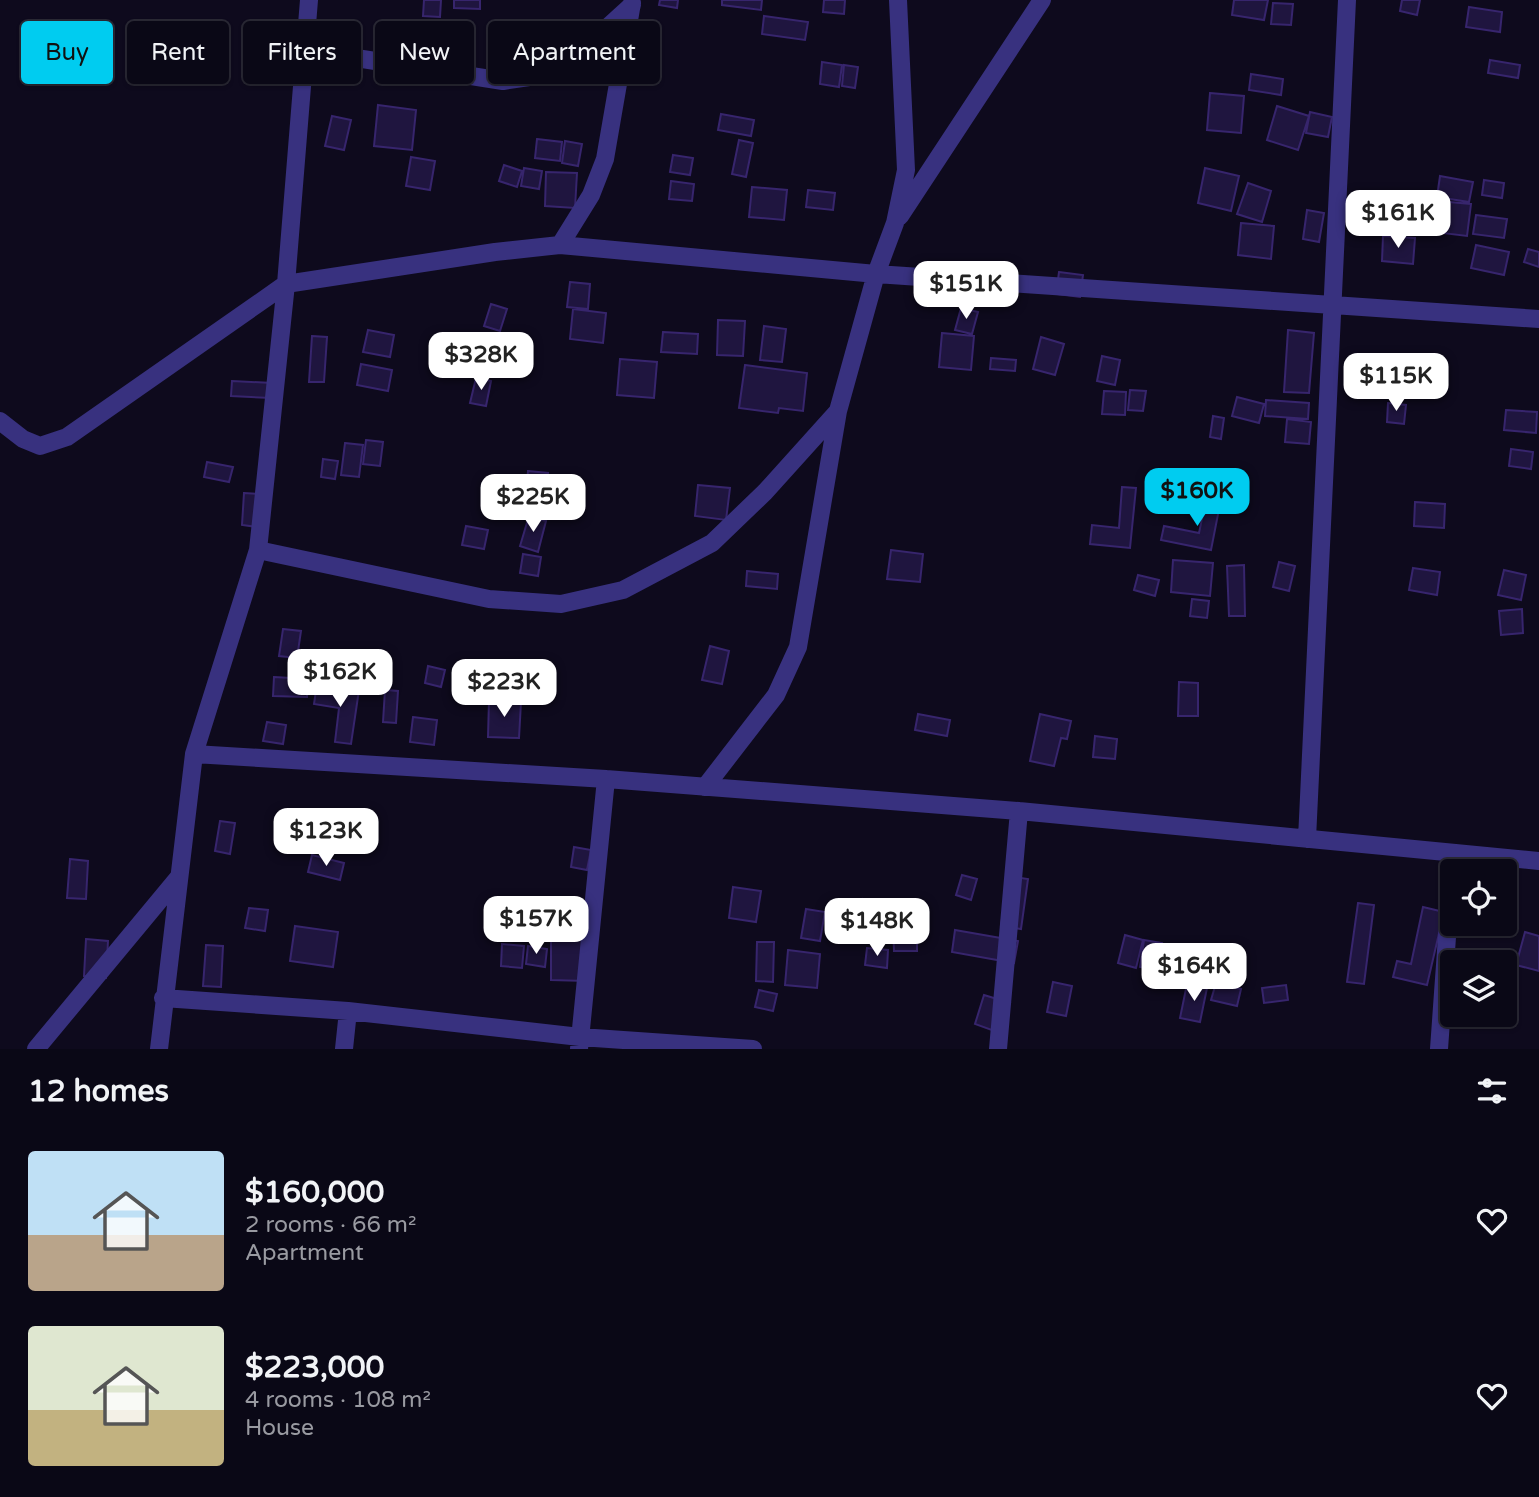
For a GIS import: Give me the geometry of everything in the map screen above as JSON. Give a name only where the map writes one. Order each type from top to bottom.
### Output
[{"type":"street","points":[[307,21],[309,0]]},
{"type":"street","points":[[705,787],[776,695],[798,647],[838,411],[876,274],[895,223],[906,170],[898,0]]},
{"type":"street","points":[[895,223],[1042,0]]},
{"type":"street","points":[[1307,839],[1348,0]]},
{"type":"street","points":[[361,59],[503,81],[543,75],[573,59],[633,3]]},
{"type":"street","points":[[560,245],[591,195],[605,159],[633,3]]},
{"type":"street","points":[[159,1049],[194,754],[258,550],[286,284],[302,84]]},
{"type":"street","points":[[0,421],[23,439],[40,446],[67,437],[286,284],[495,252],[560,245],[876,274],[1539,319]]},
{"type":"street","points":[[258,550],[489,599],[561,604],[623,590],[712,543],[765,492],[838,411]]},
{"type":"street","points":[[194,754],[606,779],[1020,811],[1539,861]]},
{"type":"street","points":[[579,1043],[606,779]]},
{"type":"street","points":[[998,1049],[1020,811]]},
{"type":"street","points":[[1439,1049],[1453,853]]},
{"type":"street","points":[[36,1049],[178,878]]},
{"type":"street","points":[[163,998],[348,1011],[579,1043],[753,1049]]},
{"type":"street","points":[[344,1049],[348,1011]]},
{"type":"building","points":[[424,0],[441,0],[440,17],[423,16]]},
{"type":"building","points":[[454,0],[480,0],[480,9],[454,8]]},
{"type":"building","points":[[660,0],[678,0],[677,8],[659,5]]},
{"type":"building","points":[[722,0],[762,0],[761,10],[722,5]]},
{"type":"building","points":[[824,0],[845,0],[844,14],[823,12]]},
{"type":"building","points":[[1234,0],[1268,0],[1264,20],[1232,15]]},
{"type":"building","points":[[1402,0],[1420,0],[1417,15],[1400,11]]},
{"type":"building","points":[[1273,3],[1293,4],[1291,25],[1271,24]]},
{"type":"building","points":[[1469,7],[1502,12],[1500,32],[1466,27]]},
{"type":"building","points":[[764,16],[808,22],[805,40],[762,34]]},
{"type":"building","points":[[1490,60],[1520,65],[1518,78],[1488,73]]},
{"type":"building","points":[[822,62],[842,65],[839,87],[820,84]]},
{"type":"building","points":[[844,65],[858,67],[855,88],[842,86]]},
{"type":"building","points":[[1251,74],[1283,79],[1281,95],[1249,90]]},
{"type":"building","points":[[1210,93],[1244,96],[1241,133],[1207,130]]},
{"type":"building","points":[[378,105],[416,110],[412,150],[374,146]]},
{"type":"building","points":[[1277,106],[1309,116],[1298,150],[1267,140]]},
{"type":"building","points":[[1310,112],[1332,117],[1328,137],[1306,133]]},
{"type":"building","points":[[721,114],[754,120],[751,136],[718,130]]},
{"type":"building","points":[[332,116],[351,120],[344,150],[325,146]]},
{"type":"building","points":[[537,139],[562,142],[560,161],[535,158]]},
{"type":"building","points":[[739,140],[753,143],[746,177],[732,174]]},
{"type":"building","points":[[565,141],[582,144],[578,166],[562,163]]},
{"type":"building","points":[[673,155],[693,158],[690,175],[670,172]]},
{"type":"building","points":[[411,157],[435,161],[430,190],[406,186]]},
{"type":"building","points":[[504,165],[522,171],[517,187],[499,181]]},
{"type":"building","points":[[524,168],[542,171],[539,189],[521,186]]},
{"type":"building","points":[[1205,168],[1239,176],[1231,211],[1198,203]]},
{"type":"building","points":[[546,172],[577,173],[575,208],[545,206]]},
{"type":"building","points":[[1440,176],[1473,182],[1469,202],[1437,197]]},
{"type":"building","points":[[1484,180],[1504,183],[1502,198],[1482,195]]},
{"type":"building","points":[[671,181],[694,184],[692,201],[669,199]]},
{"type":"building","points":[[1248,183],[1271,191],[1262,222],[1237,214]]},
{"type":"building","points":[[752,187],[787,190],[784,220],[749,217]]},
{"type":"building","points":[[808,190],[835,193],[833,210],[806,207]]},
{"type":"building","points":[[1438,201],[1471,204],[1467,236],[1434,232]]},
{"type":"building","points":[[1307,210],[1324,213],[1319,242],[1303,239]]},
{"type":"building","points":[[1476,215],[1507,219],[1504,238],[1473,234]]},
{"type":"building","points":[[1241,223],[1274,226],[1271,259],[1238,255]]},
{"type":"building","points":[[1383,236],[1415,238],[1413,264],[1382,261]]},
{"type":"building","points":[[1476,245],[1509,252],[1504,275],[1471,268]]},
{"type":"building","points":[[1528,249],[1539,252],[1539,267],[1524,262]]},
{"type":"building","points":[[1059,272],[1083,275],[1080,297],[1056,294]]},
{"type":"building","points":[[570,282],[590,284],[588,309],[567,307]]},
{"type":"building","points":[[491,304],[507,309],[500,331],[484,326]]},
{"type":"building","points":[[961,308],[978,312],[972,334],[955,330]]},
{"type":"building","points":[[573,309],[606,313],[603,343],[570,339]]},
{"type":"building","points":[[718,320],[745,321],[743,356],[717,355]]},
{"type":"building","points":[[764,326],[786,329],[782,362],[760,360]]},
{"type":"building","points":[[368,330],[394,335],[390,357],[363,352]]},
{"type":"building","points":[[1288,330],[1314,333],[1309,393],[1284,392]]},
{"type":"building","points":[[663,332],[698,334],[697,354],[661,352]]},
{"type":"building","points":[[942,333],[974,336],[971,370],[939,367]]},
{"type":"building","points":[[312,336],[327,337],[324,382],[309,382]]},
{"type":"building","points":[[1041,337],[1064,344],[1055,375],[1033,369]]},
{"type":"building","points":[[1102,356],[1120,360],[1115,385],[1097,381]]},
{"type":"building","points":[[991,358],[1016,360],[1015,371],[990,369]]},
{"type":"building","points":[[620,359],[657,362],[654,398],[617,395]]},
{"type":"building","points":[[361,364],[392,370],[388,391],[357,385]]},
{"type":"building","points":[[745,365],[807,373],[803,411],[779,408],[778,413],[739,408]]},
{"type":"building","points":[[1372,375],[1388,376],[1387,398],[1371,398]]},
{"type":"building","points":[[476,378],[491,381],[486,406],[470,403]]},
{"type":"building","points":[[232,381],[272,383],[271,398],[231,396]]},
{"type":"building","points":[[1130,390],[1146,391],[1143,411],[1128,410]]},
{"type":"building","points":[[1104,391],[1126,392],[1125,415],[1102,414]]},
{"type":"building","points":[[1237,397],[1264,404],[1259,423],[1232,416]]},
{"type":"building","points":[[1266,400],[1309,403],[1308,419],[1265,416]]},
{"type":"building","points":[[1388,403],[1406,405],[1404,424],[1387,422]]},
{"type":"building","points":[[1506,410],[1537,412],[1536,433],[1504,430]]},
{"type":"building","points":[[1213,416],[1224,418],[1221,439],[1210,437]]},
{"type":"building","points":[[1287,419],[1311,422],[1309,444],[1285,442]]},
{"type":"building","points":[[366,440],[383,442],[380,466],[363,464]]},
{"type":"building","points":[[345,443],[363,445],[359,477],[341,475]]},
{"type":"building","points":[[1511,449],[1533,452],[1531,469],[1509,466]]},
{"type":"building","points":[[323,459],[338,461],[335,479],[321,477]]},
{"type":"building","points":[[207,462],[233,467],[229,482],[204,477]]},
{"type":"building","points":[[528,471],[548,473],[545,507],[525,505]]},
{"type":"building","points":[[698,485],[730,488],[726,520],[695,516]]},
{"type":"building","points":[[1122,487],[1136,488],[1130,548],[1090,544],[1092,525],[1119,528]]},
{"type":"building","points":[[244,493],[259,494],[257,527],[242,525]]},
{"type":"building","points":[[1207,495],[1221,499],[1211,550],[1161,540],[1164,526],[1199,533]]},
{"type":"building","points":[[1415,502],[1445,504],[1444,528],[1414,526]]},
{"type":"building","points":[[529,516],[546,521],[538,552],[520,546]]},
{"type":"building","points":[[466,526],[488,530],[484,549],[462,545]]},
{"type":"building","points":[[891,550],[923,554],[920,582],[887,579]]},
{"type":"building","points":[[523,554],[541,557],[538,576],[520,573]]},
{"type":"building","points":[[1173,560],[1213,563],[1210,596],[1171,592]]},
{"type":"building","points":[[1279,562],[1295,566],[1289,591],[1273,587]]},
{"type":"building","points":[[1244,565],[1245,616],[1229,616],[1227,566]]},
{"type":"building","points":[[1413,568],[1440,572],[1437,595],[1409,590]]},
{"type":"building","points":[[1504,570],[1526,575],[1521,600],[1498,595]]},
{"type":"building","points":[[747,571],[778,574],[777,589],[746,586]]},
{"type":"building","points":[[1138,575],[1159,580],[1155,596],[1134,590]]},
{"type":"building","points":[[1192,599],[1209,601],[1207,618],[1190,616]]},
{"type":"building","points":[[1522,609],[1523,633],[1501,635],[1499,611]]},
{"type":"building","points":[[283,629],[301,631],[297,658],[279,656]]},
{"type":"building","points":[[710,646],[729,651],[722,684],[702,680]]},
{"type":"building","points":[[428,666],[445,670],[441,687],[425,683]]},
{"type":"building","points":[[274,677],[308,679],[307,697],[273,696]]},
{"type":"building","points":[[1179,682],[1198,683],[1198,716],[1178,716]]},
{"type":"building","points":[[317,684],[359,690],[351,744],[335,742],[339,708],[314,704]]},
{"type":"building","points":[[385,690],[398,691],[396,723],[383,722]]},
{"type":"building","points":[[489,700],[521,702],[519,738],[488,737]]},
{"type":"building","points":[[918,714],[950,720],[947,736],[915,730]]},
{"type":"building","points":[[1040,714],[1071,721],[1067,739],[1061,738],[1054,766],[1030,761]]},
{"type":"building","points":[[413,717],[437,720],[434,745],[410,742]]},
{"type":"building","points":[[267,722],[286,725],[283,744],[263,741]]},
{"type":"building","points":[[1095,736],[1117,739],[1115,759],[1093,757]]},
{"type":"building","points":[[220,821],[235,823],[230,854],[215,851]]},
{"type":"building","points":[[574,847],[591,850],[587,870],[571,867]]},
{"type":"building","points":[[312,855],[344,863],[340,880],[308,872]]},
{"type":"building","points":[[70,859],[88,861],[86,899],[67,898]]},
{"type":"building","points":[[962,875],[977,879],[971,900],[956,895]]},
{"type":"building","points":[[1008,876],[1028,879],[1021,929],[1001,926]]},
{"type":"building","points":[[733,887],[761,891],[756,922],[729,918]]},
{"type":"building","points":[[863,899],[890,906],[883,937],[856,931]]},
{"type":"building","points":[[1358,903],[1374,905],[1364,984],[1347,982]]},
{"type":"building","points":[[1423,907],[1440,911],[1440,929],[1427,985],[1393,977],[1397,961],[1411,964]]},
{"type":"building","points":[[249,908],[268,910],[265,931],[245,928]]},
{"type":"building","points":[[806,909],[825,912],[820,941],[801,938]]},
{"type":"building","points":[[893,924],[917,925],[917,951],[894,951]]},
{"type":"building","points":[[295,926],[338,932],[333,967],[290,961]]},
{"type":"building","points":[[955,930],[1018,941],[1014,963],[952,952]]},
{"type":"building","points":[[1525,932],[1539,936],[1539,971],[1517,965]]},
{"type":"building","points":[[551,933],[587,934],[586,981],[551,980]]},
{"type":"building","points":[[1125,935],[1143,940],[1136,968],[1118,963]]},
{"type":"building","points":[[86,939],[108,941],[106,978],[84,976]]},
{"type":"building","points":[[1144,940],[1162,943],[1158,970],[1140,967]]},
{"type":"building","points":[[757,942],[774,942],[773,982],[756,981]]},
{"type":"building","points":[[502,944],[524,946],[522,968],[501,966]]},
{"type":"building","points":[[206,945],[223,946],[221,987],[203,986]]},
{"type":"building","points":[[528,946],[547,949],[545,967],[526,964]]},
{"type":"building","points":[[867,948],[888,950],[887,968],[865,965]]},
{"type":"building","points":[[788,950],[820,954],[817,988],[785,985]]},
{"type":"building","points":[[1053,982],[1072,986],[1066,1016],[1047,1012]]},
{"type":"building","points":[[1216,983],[1241,989],[1237,1006],[1211,1000]]},
{"type":"building","points":[[1187,984],[1207,988],[1200,1022],[1180,1018]]},
{"type":"building","points":[[1286,985],[1288,1000],[1264,1003],[1262,988]]},
{"type":"building","points":[[759,990],[777,994],[773,1011],[755,1007]]},
{"type":"building","points":[[984,995],[1010,1003],[1000,1033],[975,1024]]}]
